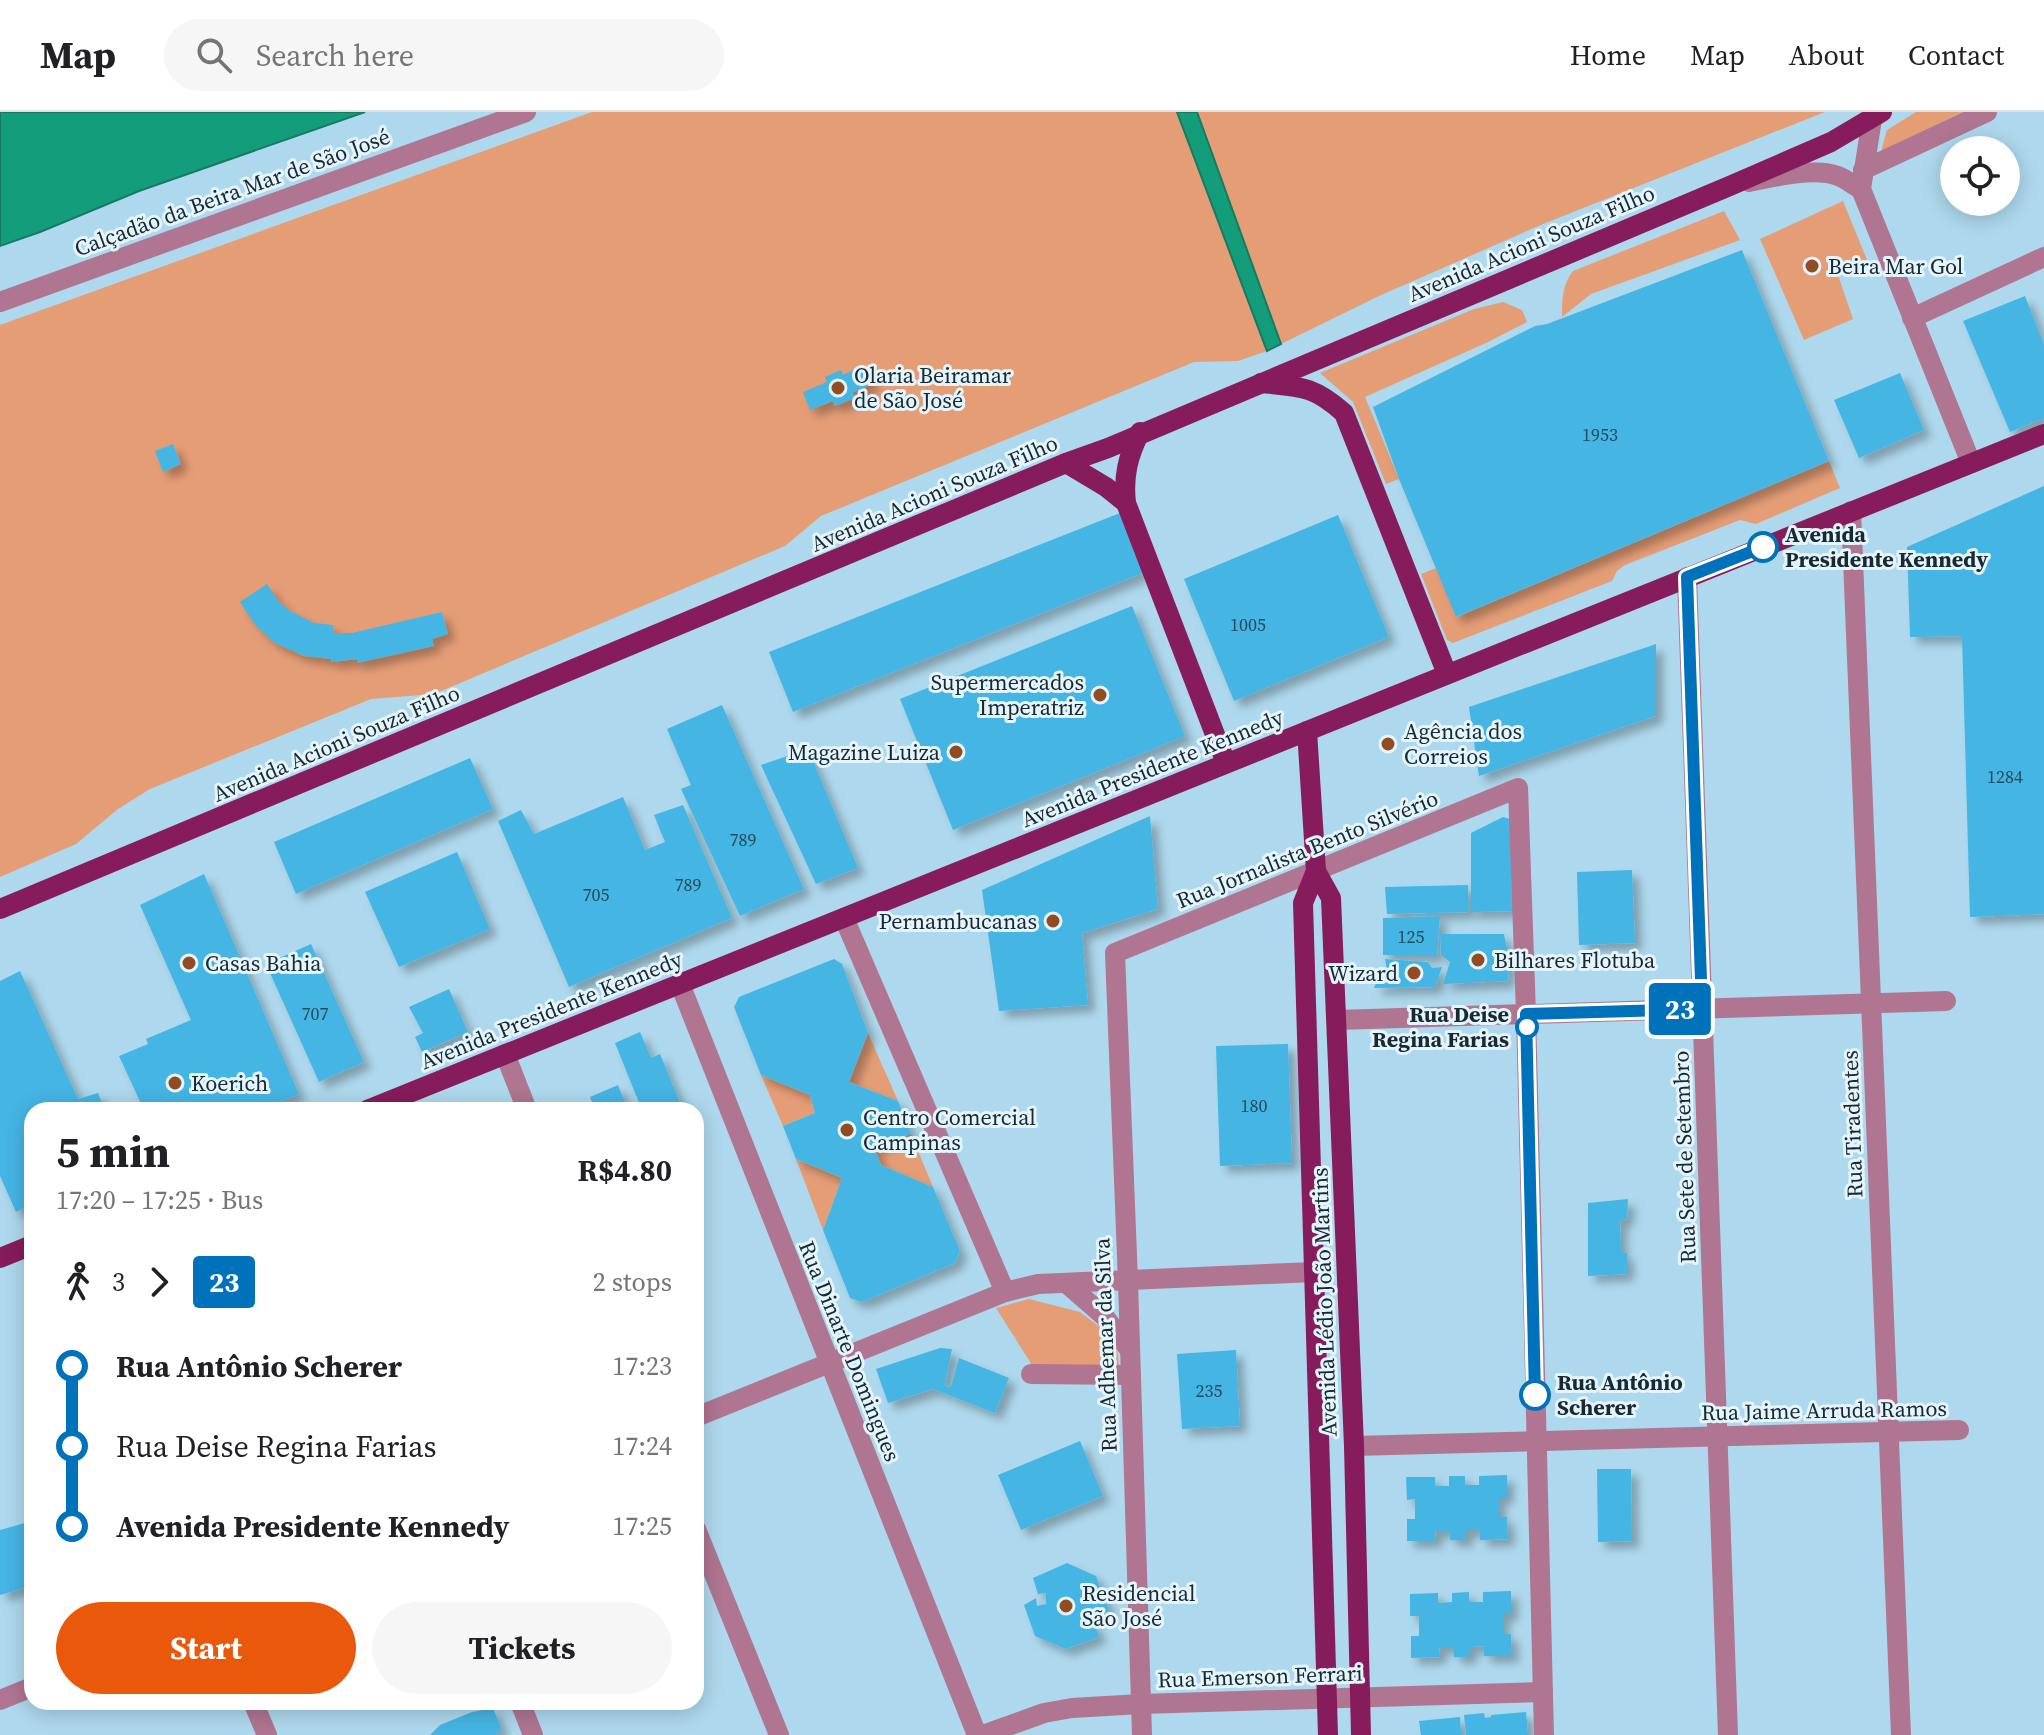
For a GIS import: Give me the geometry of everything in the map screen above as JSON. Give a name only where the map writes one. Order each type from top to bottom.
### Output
[{"type":"main road","name":"Avenida Acioni Souza Filho","points":[[0,909],[1732,185],[1831,142],[1877,115]]},
{"type":"main road","points":[[1259,382],[1311,389],[1344,413],[1447,674]]},
{"type":"main road","points":[[1140,432],[1126,466],[1126,503],[1226,763]]},
{"type":"main road","name":"Avenida Presidente Kennedy","points":[[387,1102],[2044,434]]},
{"type":"main road","points":[[1066,463],[1126,503]]},
{"type":"main road","name":"Avenida Lédio João Martins","points":[[1307,731],[1316,871],[1331,898],[1354,1446],[1361,1735]]},
{"type":"main road","name":"Avenida Lédio João Martins","points":[[1316,871],[1303,903],[1328,1735]]},
{"type":"main road","points":[[0,1258],[24,1248]]},
{"type":"street","name":"Calçadão da Beira Mar de São José","points":[[0,302],[526,112]]},
{"type":"street","points":[[1732,185],[1818,173],[1862,180],[1987,112]]},
{"type":"street","points":[[1877,115],[1862,180],[1912,318],[1971,463]]},
{"type":"street","points":[[1912,318],[2044,257]]},
{"type":"street","name":"Rua Tiradentes","points":[[1851,511],[1901,1735]]},
{"type":"street","name":"Rua Sete de Setembro","points":[[1687,577],[1728,1735]]},
{"type":"street","name":"Rua Jornalista Bento Silvério","points":[[1115,953],[1518,788],[1526,1014]]},
{"type":"street","points":[[844,918],[1005,1292]]},
{"type":"street","name":"Rua Adhemar da Silva","points":[[1115,953],[1142,1735]]},
{"type":"street","name":"Rua Dinarte Domingues","points":[[680,984],[977,1735]]},
{"type":"street","points":[[1337,1020],[1946,1001]]},
{"type":"street","points":[[1526,1014],[1544,1735]]},
{"type":"street","points":[[505,1054],[524,1102]]},
{"type":"street","points":[[704,1414],[1005,1292],[1038,1284],[1313,1272]]},
{"type":"street","points":[[1066,1283],[1104,1316],[1130,1350]]},
{"type":"street","points":[[1031,1374],[1131,1375]]},
{"type":"street","name":"Rua Jaime Arruda Ramos","points":[[1354,1446],[1959,1430]]},
{"type":"street","points":[[704,1549],[779,1735]]},
{"type":"street","points":[[0,1700],[24,1690]]},
{"type":"street","name":"Rua Emerson Ferrari","points":[[983,1735],[1057,1710],[1141,1704],[1543,1692]]},
{"type":"street","points":[[256,1710],[267,1735]]},
{"type":"street","points":[[523,1710],[533,1735]]},
{"type":"shaded area","points":[[0,112],[365,112],[139,191],[0,246]]},
{"type":"shaded area","points":[[592,112],[1177,112],[1267,351],[1238,361],[1194,362],[821,516],[785,546],[434,694],[371,699],[150,789],[118,809],[76,844],[0,877],[0,325]]},
{"type":"shaded area","points":[[1177,112],[1197,112],[1281,344],[1267,351]]},
{"type":"shaded area","points":[[1197,112],[1825,112],[1543,224],[1379,296],[1281,344]]},
{"type":"shaded area","points":[[1916,112],[1963,112],[1881,151],[1887,130]]},
{"type":"shaded area","name":"Beira Mar Gol","points":[[1843,201],[1867,260],[1837,272],[1853,319],[1804,340],[1760,239]]},
{"type":"shaded area","points":[[1724,211],[1740,240],[1591,294],[1562,317],[1565,287],[1573,271]]},
{"type":"shaded area","points":[[1503,302],[1522,310],[1527,322],[1365,397],[1399,479],[1386,484],[1353,402],[1320,373],[1474,309]]},
{"type":"shaded area","points":[[1829,461],[1840,488],[1756,524],[1740,520],[1625,565],[1617,571],[1612,581],[1453,643],[1447,640],[1421,574],[1436,568],[1457,617]]},
{"type":"shaded area","points":[[868,1033],[898,1101],[849,1082]]},
{"type":"shaded area","points":[[761,1075],[810,1095],[815,1113],[783,1126]]},
{"type":"shaded area","points":[[911,1134],[933,1187],[881,1165],[874,1147]]},
{"type":"shaded area","points":[[796,1159],[842,1178],[823,1230]]},
{"type":"shaded area","points":[[1029,1299],[1080,1312],[1105,1331],[1117,1347],[1119,1366],[1032,1365],[996,1308]]},
{"type":"building","points":[[1742,250],[1829,461],[1456,617],[1373,407],[1535,326]]},
{"type":"building","points":[[2025,296],[2044,345],[2044,418],[2010,432],[1963,321]]},
{"type":"building","name":"Olaria Beiramar de São José","points":[[865,365],[873,384],[853,392],[855,398],[835,406],[833,401],[810,410],[803,392],[827,382],[825,377],[841,370],[843,375]]},
{"type":"building","points":[[1900,373],[1924,430],[1859,458],[1834,400]]},
{"type":"building","points":[[173,444],[181,464],[163,472],[155,451]]},
{"type":"building","points":[[2044,486],[2044,914],[1970,917],[1962,636],[1910,637],[1907,547]]},
{"type":"building","points":[[1120,513],[1143,573],[793,712],[769,652]]},
{"type":"building","points":[[1338,515],[1389,637],[1234,701],[1184,579]]},
{"type":"building","points":[[267,584],[278,601],[290,611],[314,623],[333,625],[333,633],[352,633],[442,612],[448,634],[432,639],[434,646],[357,663],[357,659],[331,662],[331,659],[304,656],[275,643],[256,626],[240,602]]},
{"type":"building","points":[[1132,606],[1185,736],[953,830],[900,699]]},
{"type":"building","points":[[1656,644],[1656,716],[1479,776],[1469,707]]},
{"type":"building","points":[[722,705],[804,889],[740,916],[681,789],[691,785],[667,729]]},
{"type":"building","points":[[808,749],[858,868],[816,884],[761,765]]},
{"type":"building","points":[[470,758],[493,809],[296,894],[274,842]]},
{"type":"building","points":[[623,797],[645,850],[665,842],[654,815],[683,805],[732,918],[569,987],[498,821],[521,810],[534,834]]},
{"type":"building","name":"Pernambucanas","points":[[1150,816],[1158,909],[1082,933],[1088,1005],[999,1011],[982,890]]},
{"type":"building","points":[[1503,817],[1510,819],[1512,911],[1471,912],[1471,833]]},
{"type":"building","points":[[457,852],[490,929],[399,967],[365,892]]},
{"type":"building","points":[[1632,870],[1635,943],[1579,945],[1577,872]]},
{"type":"building","points":[[204,874],[299,1094],[280,1102],[140,1102],[119,1056],[148,1044],[146,1039],[191,1020],[140,905]]},
{"type":"building","points":[[1468,885],[1469,912],[1387,914],[1385,887]]},
{"type":"building","points":[[1440,916],[1437,955],[1383,955],[1383,918]]},
{"type":"building","name":"Bilhares Flotuba","points":[[1440,934],[1504,934],[1509,959],[1508,981],[1443,984],[1450,962],[1441,955]]},
{"type":"building","points":[[311,944],[364,1062],[319,1082],[266,964]]},
{"type":"building","name":"Centro Comercial Campinas","points":[[834,959],[842,964],[868,1033],[849,1082],[898,1101],[911,1134],[874,1147],[881,1165],[933,1187],[960,1251],[955,1263],[862,1302],[850,1298],[823,1230],[842,1178],[796,1159],[783,1126],[815,1113],[810,1095],[761,1075],[734,1007],[739,997]]},
{"type":"building","name":"Wizard","points":[[1385,959],[1428,962],[1432,968],[1442,967],[1435,987],[1374,988],[1378,978],[1389,980]]},
{"type":"building","points":[[20,971],[78,1099],[98,1093],[102,1102],[24,1102],[24,1208],[16,1212],[0,1176],[0,981]]},
{"type":"building","points":[[449,989],[468,1032],[422,1052],[415,1037],[423,1033],[409,1007]]},
{"type":"building","points":[[640,1032],[651,1058],[660,1054],[680,1102],[639,1102],[615,1043]]},
{"type":"building","points":[[1288,1044],[1292,1163],[1220,1166],[1216,1046]]},
{"type":"building","points":[[618,1085],[625,1102],[592,1102],[590,1097]]},
{"type":"building","points":[[1628,1199],[1627,1219],[1620,1220],[1621,1253],[1627,1253],[1627,1274],[1588,1276],[1588,1203]]},
{"type":"building","points":[[940,1348],[952,1349],[945,1385],[948,1387],[951,1386],[959,1358],[1009,1378],[995,1413],[933,1389],[888,1403],[876,1369]]},
{"type":"building","points":[[1236,1350],[1240,1426],[1182,1429],[1177,1354]]},
{"type":"building","points":[[1080,1441],[1103,1496],[1021,1530],[998,1475]]},
{"type":"building","points":[[1597,1469],[1631,1469],[1632,1541],[1598,1542]]},
{"type":"building","points":[[1507,1475],[1507,1497],[1499,1497],[1499,1517],[1507,1517],[1508,1539],[1480,1540],[1480,1530],[1466,1530],[1466,1540],[1450,1540],[1449,1531],[1435,1531],[1436,1541],[1407,1541],[1407,1519],[1415,1519],[1415,1499],[1407,1500],[1406,1477],[1435,1477],[1435,1486],[1449,1486],[1449,1476],[1465,1476],[1465,1485],[1479,1485],[1479,1476]]},
{"type":"building","points":[[24,1523],[24,1588],[0,1595],[0,1530]]},
{"type":"building","name":"Residencial São José","points":[[1067,1563],[1096,1576],[1109,1611],[1098,1615],[1094,1607],[1087,1625],[1095,1623],[1099,1637],[1066,1649],[1035,1636],[1024,1605],[1036,1598],[1037,1606],[1046,1604],[1046,1593],[1038,1594],[1033,1578]]},
{"type":"building","points":[[1511,1591],[1511,1614],[1503,1614],[1503,1634],[1511,1634],[1512,1656],[1484,1656],[1484,1646],[1470,1647],[1470,1657],[1454,1657],[1453,1647],[1439,1647],[1440,1657],[1411,1658],[1411,1636],[1419,1636],[1419,1616],[1410,1616],[1410,1594],[1438,1593],[1438,1603],[1452,1602],[1452,1593],[1469,1592],[1469,1602],[1483,1602],[1483,1592]]},
{"type":"building","points":[[494,1710],[502,1730],[496,1735],[430,1735],[440,1725],[472,1712]]},
{"type":"building","points":[[1526,1712],[1528,1735],[1466,1735],[1464,1715],[1484,1713],[1485,1718]]},
{"type":"building","points":[[1460,1717],[1461,1735],[1421,1735],[1419,1721]]},
{"type":"bus line","name":"23","points":[[1535,1395],[1526,1014],[1702,1009],[1687,577],[1763,547]]},
{"type":"place","name":"Beira Mar Gol","points":[[1812,266]]},
{"type":"place","name":"Olaria Beiramar de São José","points":[[838,388]]},
{"type":"place","name":"Avenida Presidente Kennedy","points":[[1763,547]]},
{"type":"place","name":"Supermercados Imperatriz","points":[[1100,695]]},
{"type":"place","name":"Agência dos Correios","points":[[1388,744]]},
{"type":"place","name":"Magazine Luiza","points":[[956,752]]},
{"type":"place","name":"Pernambucanas","points":[[1053,921]]},
{"type":"place","name":"Bilhares Flotuba","points":[[1478,960]]},
{"type":"place","name":"Casas Bahia","points":[[189,963]]},
{"type":"place","name":"Wizard","points":[[1414,973]]},
{"type":"place","name":"Rua Deise Regina Farias","points":[[1527,1027]]},
{"type":"place","name":"Koerich","points":[[175,1083]]},
{"type":"place","name":"Centro Comercial Campinas","points":[[847,1130]]},
{"type":"place","name":"Rua Antônio Scherer","points":[[1535,1395]]},
{"type":"place","name":"Residencial São José","points":[[1066,1606]]}]
